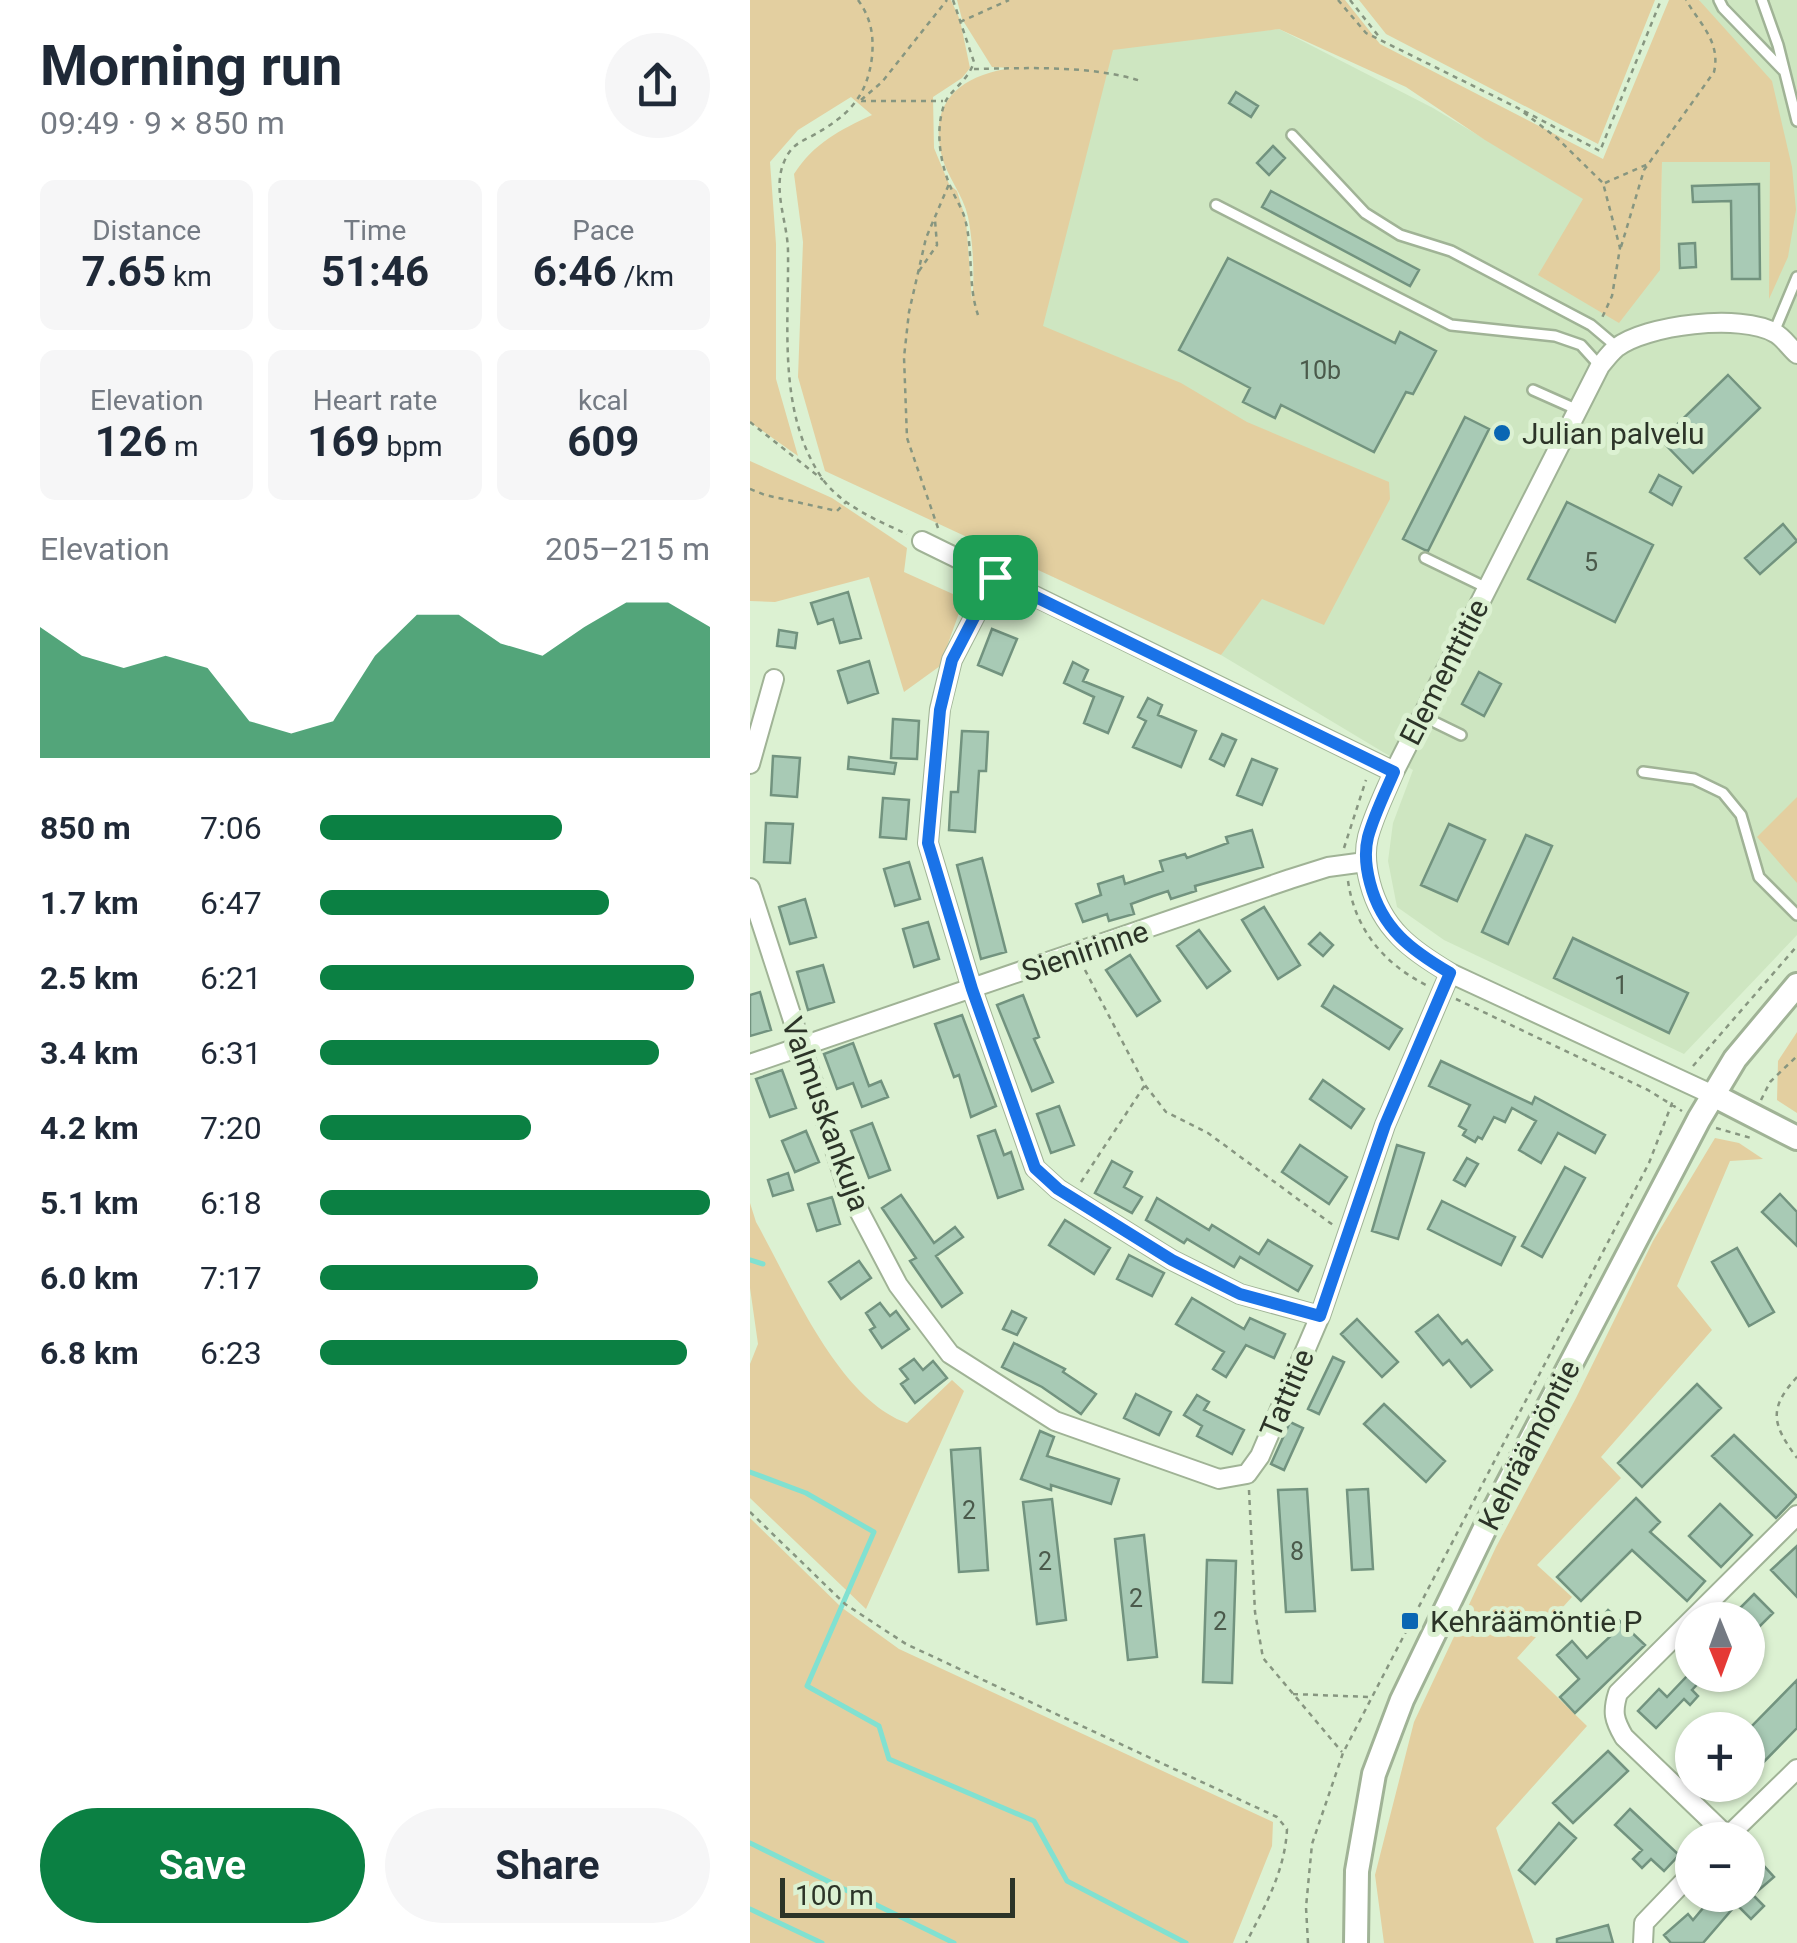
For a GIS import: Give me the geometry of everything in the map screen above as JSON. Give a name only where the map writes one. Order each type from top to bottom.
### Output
[{"type":"street","points":[[1617,347],[1658,330],[1704,324],[1746,325],[1774,332],[1797,354]]},
{"type":"street","name":"Elementtitie","points":[[1365,862],[1367,840],[1394,772],[1600,366],[1617,347]]},
{"type":"street","points":[[930,545],[1394,772]]},
{"type":"street","points":[[995,577],[952,660],[940,710],[928,843],[972,989],[1035,1168],[1058,1189],[1172,1260],[1240,1294],[1320,1316]]},
{"type":"street","points":[[750,764],[774,679]]},
{"type":"street","points":[[1365,862],[1378,908],[1391,930],[1412,951],[1450,973],[1754,1114],[1797,1138]]},
{"type":"street","name":"Sienirinne","points":[[750,1064],[1290,878],[1365,862]]},
{"type":"street","name":"Valmuskankuja","points":[[750,888],[848,1190],[898,1284],[950,1354],[1054,1421],[1219,1479],[1247,1474]]},
{"type":"street","name":"Tattitie","points":[[1247,1474],[1260,1456],[1320,1316],[1385,1125],[1450,973]]},
{"type":"street","name":"Kehräämöntie","points":[[1356,1943],[1357,1871],[1374,1774],[1402,1700],[1488,1522],[1699,1119],[1757,1029],[1797,985]]},
{"type":"street","points":[[1710,1822],[1624,1737],[1614,1719],[1614,1706],[1618,1693],[1797,1515]]},
{"type":"street","points":[[1742,1822],[1797,1769]]},
{"type":"street","points":[[1644,1943],[1644,1924],[1675,1891]]},
{"type":"lane","points":[[1720,0],[1723,8],[1785,72]]},
{"type":"lane","points":[[1762,0],[1797,121]]},
{"type":"lane","points":[[1292,135],[1365,212],[1400,235],[1451,251],[1597,330],[1617,347]]},
{"type":"lane","points":[[1216,205],[1451,325],[1555,336],[1582,345],[1600,366]]},
{"type":"lane","points":[[1774,332],[1797,277]]},
{"type":"lane","points":[[1533,390],[1578,410]]},
{"type":"lane","points":[[1424,558],[1488,588]]},
{"type":"lane","points":[[1422,716],[1461,736]]},
{"type":"lane","points":[[1644,772],[1694,779],[1723,794],[1742,815],[1759,877],[1797,915]]},
{"type":"path","points":[[858,0],[874,37],[869,79],[860,100]]},
{"type":"path","points":[[825,482],[797,425],[789,389],[788,245],[779,189],[782,164],[794,145],[814,135],[882,82],[946,0]]},
{"type":"path","points":[[953,0],[974,62],[967,80],[945,100],[941,152],[949,184],[966,220],[973,300],[978,315]]},
{"type":"path","points":[[960,22],[1009,0]]},
{"type":"path","points":[[1338,0],[1366,33],[1600,151],[1661,0]]},
{"type":"path","points":[[1350,0],[1382,40]]},
{"type":"path","points":[[1597,330],[1612,296],[1620,248],[1648,164],[1714,72],[1714,42],[1686,0]]},
{"type":"path","points":[[972,68],[1117,74],[1141,80]]},
{"type":"path","points":[[860,100],[945,100]]},
{"type":"path","points":[[1518,108],[1557,138],[1603,183],[1620,248]]},
{"type":"path","points":[[1603,183],[1648,164]]},
{"type":"path","points":[[750,422],[847,501],[882,522],[930,545],[940,535],[907,438],[904,356],[926,238],[949,184]]},
{"type":"path","points":[[918,272],[938,245],[934,216]]},
{"type":"path","points":[[750,488],[822,510],[837,511],[847,501]]},
{"type":"path","points":[[1078,954],[1144,1085],[1166,1112],[1208,1133],[1347,1235]]},
{"type":"path","points":[[1754,1114],[1770,1082],[1797,1056]]},
{"type":"path","points":[[1073,1196],[1144,1085]]},
{"type":"path","points":[[1671,1106],[1761,1142]]},
{"type":"path","points":[[1797,1378],[1778,1398],[1776,1412],[1787,1444],[1797,1458]]},
{"type":"path","points":[[1247,1474],[1255,1612],[1263,1658],[1343,1753]]},
{"type":"path","points":[[750,1512],[844,1604],[906,1644],[1277,1817],[1287,1829],[1286,1850],[1277,1880],[1246,1943]]},
{"type":"path","points":[[1290,1694],[1371,1697]]},
{"type":"shaded area","points":[[750,0],[951,0],[960,20],[970,68],[933,97],[934,148],[949,184],[957,191],[966,220],[972,301],[970,227],[966,209],[941,153],[940,118],[954,92],[965,83],[1012,68],[992,67],[962,19],[957,0],[1345,0],[1380,44],[1603,159],[1669,0],[1699,0],[1772,81],[1792,167],[1796,210],[1788,257],[1769,299],[1770,162],[1662,162],[1660,270],[1619,323],[1538,275],[1583,199],[1406,87],[1279,29],[1113,50],[1043,326],[1181,383],[1247,422],[1389,482],[1390,499],[1324,625],[1262,599],[1221,655],[825,471],[798,377],[803,242],[794,174],[828,138],[872,115],[851,97],[798,130],[770,162],[776,244],[776,379],[798,456],[750,422]]},
{"type":"shaded area","points":[[1359,0],[1655,0],[1598,144],[1386,34]]},
{"type":"shaded area","points":[[1700,0],[1797,0],[1797,935],[1684,1054],[1444,940],[1397,907],[1388,861],[1393,823],[1413,770],[1221,655],[1259,559],[928,395],[1091,49],[1279,29],[1433,108],[1584,199],[1660,270],[1662,162]]},
{"type":"shaded area","points":[[750,461],[832,498],[907,548],[904,572],[964,599],[940,666],[904,692],[869,577],[775,602],[750,601]]},
{"type":"shaded area","points":[[1797,797],[1797,883],[1757,837]]},
{"type":"shaded area","points":[[1797,1032],[1797,1113],[1777,1100],[1778,1061]]},
{"type":"shaded area","points":[[1715,1138],[1739,1143],[1763,1159],[1730,1161],[1677,1286],[1712,1330],[1601,1457],[1621,1478],[1537,1565],[1572,1597],[1517,1658],[1587,1726],[1496,1828],[1534,1943],[1384,1943],[1375,1875],[1414,1722],[1496,1547],[1576,1398],[1653,1241]]},
{"type":"shaded area","points":[[750,1203],[801,1307],[859,1390],[882,1410],[907,1423],[952,1380],[964,1391],[866,1609],[750,1498],[750,1364],[758,1344],[750,1288]]},
{"type":"shaded area","points":[[750,1518],[841,1607],[899,1649],[1273,1822],[1272,1846],[1233,1943],[750,1943]]},
{"type":"building","points":[[1236,92],[1258,106],[1251,117],[1229,103]]},
{"type":"building","points":[[1273,146],[1285,158],[1269,175],[1257,163]]},
{"type":"building","points":[[1759,184],[1760,279],[1732,279],[1731,201],[1693,202],[1692,186]]},
{"type":"building","points":[[1271,191],[1419,270],[1410,286],[1262,207]]},
{"type":"building","points":[[1695,243],[1696,267],[1680,268],[1679,244]]},
{"type":"building","points":[[1228,258],[1395,343],[1400,332],[1436,351],[1413,394],[1406,392],[1374,452],[1281,405],[1275,418],[1243,402],[1250,388],[1179,350]]},
{"type":"building","points":[[1728,375],[1760,408],[1693,473],[1661,440]]},
{"type":"building","points":[[1465,417],[1489,429],[1428,551],[1403,539]]},
{"type":"building","points":[[1659,475],[1681,487],[1672,505],[1650,492]]},
{"type":"building","points":[[1567,502],[1653,545],[1615,622],[1528,579]]},
{"type":"building","points":[[1783,524],[1797,541],[1760,574],[1745,558]]},
{"type":"building","points":[[848,592],[861,638],[840,643],[833,619],[818,624],[811,603]]},
{"type":"building","points":[[992,629],[1017,639],[1002,675],[978,665]]},
{"type":"building","points":[[779,630],[797,633],[795,648],[777,646]]},
{"type":"building","points":[[869,661],[878,693],[848,703],[838,671]]},
{"type":"building","points":[[1073,662],[1088,670],[1083,681],[1123,697],[1108,733],[1084,723],[1094,697],[1064,683]]},
{"type":"building","points":[[1479,672],[1501,684],[1484,716],[1462,704]]},
{"type":"building","points":[[1148,698],[1162,705],[1158,715],[1196,731],[1181,767],[1133,747],[1146,721],[1138,717]]},
{"type":"building","points":[[893,719],[919,721],[917,759],[891,758]]},
{"type":"building","points":[[962,731],[988,732],[986,771],[979,771],[975,832],[949,830],[951,792],[958,792]]},
{"type":"building","points":[[1222,734],[1236,740],[1224,766],[1210,759]]},
{"type":"building","points":[[773,756],[800,758],[797,797],[771,795]]},
{"type":"building","points":[[849,757],[896,763],[894,774],[848,769]]},
{"type":"building","points":[[1252,759],[1277,769],[1262,805],[1237,795]]},
{"type":"building","points":[[883,798],[909,800],[906,839],[880,837]]},
{"type":"building","points":[[766,823],[793,824],[790,863],[764,862]]},
{"type":"building","points":[[1449,824],[1485,840],[1457,901],[1421,885]]},
{"type":"building","points":[[1252,830],[1263,867],[1195,886],[1196,891],[1171,899],[1168,891],[1131,904],[1134,914],[1109,921],[1107,914],[1083,922],[1076,904],[1101,895],[1098,884],[1123,876],[1125,884],[1163,871],[1160,861],[1185,854],[1187,858],[1228,843],[1226,837]]},
{"type":"building","points":[[1526,835],[1552,846],[1508,944],[1482,932]]},
{"type":"building","points":[[982,858],[1006,952],[981,959],[957,865]]},
{"type":"building","points":[[909,862],[920,899],[895,906],[884,869]]},
{"type":"building","points":[[805,899],[816,937],[790,944],[779,907]]},
{"type":"building","points":[[1264,907],[1300,965],[1278,979],[1242,920]]},
{"type":"building","points":[[928,922],[939,959],[914,967],[903,929]]},
{"type":"building","points":[[1199,930],[1230,971],[1207,988],[1177,946]]},
{"type":"building","points":[[1320,933],[1333,945],[1323,956],[1309,944]]},
{"type":"building","points":[[1573,938],[1688,993],[1669,1033],[1554,978]]},
{"type":"building","points":[[1130,955],[1160,1001],[1137,1016],[1106,970]]},
{"type":"building","points":[[823,965],[834,1002],[808,1010],[797,972]]},
{"type":"building","points":[[1334,986],[1402,1029],[1389,1049],[1322,1006]]},
{"type":"building","points":[[760,992],[771,1030],[750,1036],[750,995]]},
{"type":"building","points":[[1023,995],[1039,1037],[1034,1039],[1053,1082],[1032,1091],[997,1005]]},
{"type":"building","points":[[962,1015],[996,1106],[971,1117],[959,1075],[954,1077],[935,1024]]},
{"type":"building","points":[[853,1043],[869,1086],[881,1081],[888,1097],[862,1107],[853,1083],[837,1089],[824,1054]]},
{"type":"building","points":[[1441,1061],[1532,1104],[1535,1097],[1605,1135],[1595,1153],[1558,1133],[1541,1163],[1519,1150],[1536,1121],[1512,1108],[1505,1122],[1494,1117],[1482,1139],[1478,1137],[1475,1142],[1463,1135],[1466,1130],[1459,1126],[1470,1105],[1429,1086]]},
{"type":"building","points":[[782,1070],[796,1108],[770,1117],[756,1079]]},
{"type":"building","points":[[1323,1080],[1364,1109],[1351,1128],[1310,1099]]},
{"type":"building","points":[[1059,1106],[1074,1145],[1051,1153],[1037,1114]]},
{"type":"building","points":[[872,1123],[890,1170],[869,1178],[851,1131]]},
{"type":"building","points":[[995,1130],[1004,1155],[1011,1152],[1023,1189],[998,1198],[978,1136]]},
{"type":"building","points":[[806,1131],[819,1162],[795,1172],[782,1141]]},
{"type":"building","points":[[1300,1145],[1347,1177],[1329,1204],[1282,1172]]},
{"type":"building","points":[[1397,1145],[1424,1153],[1398,1239],[1372,1231]]},
{"type":"building","points":[[1467,1158],[1478,1164],[1465,1186],[1454,1180]]},
{"type":"building","points":[[1112,1161],[1132,1172],[1124,1187],[1142,1197],[1132,1213],[1095,1193]]},
{"type":"building","points":[[1565,1167],[1585,1178],[1542,1257],[1522,1246]]},
{"type":"building","points":[[788,1173],[793,1190],[773,1196],[768,1180]]},
{"type":"building","points":[[1780,1194],[1797,1212],[1797,1246],[1762,1212]]},
{"type":"building","points":[[901,1195],[934,1243],[955,1227],[963,1237],[936,1256],[962,1293],[942,1307],[910,1261],[916,1258],[882,1208]]},
{"type":"building","points":[[832,1197],[840,1224],[817,1231],[808,1204]]},
{"type":"building","points":[[1157,1198],[1209,1230],[1212,1225],[1259,1254],[1268,1240],[1312,1266],[1298,1291],[1240,1257],[1234,1267],[1146,1220]]},
{"type":"building","points":[[1442,1201],[1515,1237],[1501,1265],[1428,1229]]},
{"type":"building","points":[[1065,1220],[1110,1248],[1094,1274],[1049,1245]]},
{"type":"building","points":[[1737,1248],[1774,1312],[1749,1326],[1712,1262]]},
{"type":"building","points":[[1129,1255],[1164,1273],[1152,1296],[1117,1279]]},
{"type":"building","points":[[859,1261],[871,1278],[841,1299],[829,1282]]},
{"type":"building","points":[[1192,1298],[1244,1329],[1250,1318],[1285,1334],[1274,1358],[1246,1345],[1226,1377],[1213,1369],[1224,1352],[1176,1324]]},
{"type":"building","points":[[880,1303],[890,1316],[896,1311],[909,1329],[882,1348],[870,1330],[875,1327],[866,1313]]},
{"type":"building","points":[[1012,1311],[1026,1318],[1017,1335],[1003,1329]]},
{"type":"building","points":[[1438,1315],[1462,1344],[1467,1340],[1492,1370],[1471,1387],[1449,1360],[1443,1365],[1416,1332]]},
{"type":"building","points":[[1357,1319],[1398,1362],[1382,1377],[1341,1334]]},
{"type":"building","points":[[1014,1343],[1065,1369],[1063,1372],[1096,1394],[1081,1414],[1042,1387],[1002,1367]]},
{"type":"building","points":[[1333,1357],[1344,1362],[1319,1414],[1308,1409]]},
{"type":"building","points":[[914,1359],[923,1370],[933,1361],[947,1378],[915,1403],[901,1384],[908,1379],[900,1369]]},
{"type":"building","points":[[1697,1384],[1721,1408],[1642,1487],[1618,1463]]},
{"type":"building","points":[[1136,1394],[1171,1412],[1159,1435],[1124,1418]]},
{"type":"building","points":[[1197,1395],[1209,1402],[1204,1410],[1244,1430],[1232,1454],[1197,1436],[1202,1426],[1184,1415]]},
{"type":"building","points":[[1384,1404],[1445,1461],[1426,1482],[1364,1424]]},
{"type":"building","points":[[1290,1422],[1303,1428],[1284,1470],[1271,1464]]},
{"type":"building","points":[[1040,1431],[1054,1437],[1047,1456],[1119,1479],[1111,1504],[1021,1479]]},
{"type":"building","points":[[1734,1435],[1797,1496],[1776,1518],[1712,1456]]},
{"type":"building","points":[[980,1448],[988,1570],[959,1572],[951,1450]]},
{"type":"building","points":[[1307,1489],[1315,1611],[1286,1612],[1278,1490]]},
{"type":"building","points":[[1368,1489],[1373,1569],[1352,1570],[1347,1490]]},
{"type":"building","points":[[1636,1498],[1660,1522],[1650,1532],[1705,1581],[1687,1601],[1632,1550],[1581,1601],[1557,1577]]},
{"type":"building","points":[[1052,1499],[1066,1620],[1037,1624],[1023,1502]]},
{"type":"building","points":[[1720,1504],[1752,1535],[1721,1567],[1689,1536]]},
{"type":"building","points":[[1144,1535],[1157,1657],[1128,1660],[1115,1539]]},
{"type":"building","points":[[1797,1546],[1797,1597],[1771,1570]]},
{"type":"building","points":[[1207,1560],[1236,1561],[1232,1683],[1203,1682]]},
{"type":"building","points":[[1754,1594],[1762,1602],[1746,1602]]},
{"type":"building","points":[[1765,1605],[1773,1613],[1765,1621]]},
{"type":"building","points":[[1608,1610],[1645,1645],[1575,1713],[1560,1697],[1579,1679],[1557,1655],[1572,1641],[1587,1658],[1614,1633],[1600,1619]]},
{"type":"building","points":[[1797,1680],[1797,1728],[1765,1761],[1765,1713]]},
{"type":"building","points":[[1659,1689],[1667,1697],[1675,1689],[1675,1692],[1694,1692],[1698,1696],[1690,1705],[1684,1699],[1656,1728],[1638,1711]]},
{"type":"building","points":[[1608,1751],[1628,1771],[1573,1823],[1553,1803]]},
{"type":"building","points":[[1630,1809],[1675,1851],[1675,1859],[1664,1871],[1651,1859],[1642,1868],[1633,1859],[1642,1850],[1615,1825]]},
{"type":"building","points":[[1559,1823],[1576,1838],[1535,1884],[1519,1870]]},
{"type":"building","points":[[1765,1867],[1774,1877],[1765,1885]]},
{"type":"building","points":[[1700,1912],[1730,1912],[1703,1943],[1671,1943],[1664,1935],[1688,1914],[1693,1920]]},
{"type":"building","points":[[1608,1925],[1613,1943],[1557,1943],[1557,1939]]},
{"type":"waterway","points":[[750,1260],[763,1264]]},
{"type":"waterway","points":[[750,1472],[806,1493],[874,1532],[807,1686],[879,1726],[889,1759],[1034,1821],[1067,1881],[1186,1943]]},
{"type":"waterway","points":[[750,1843],[954,1943]]},
{"type":"waterway","points":[[750,1909],[822,1943]]},
{"type":"place","name":"Julian palvelu","points":[[1502,433]]},
{"type":"place","name":"Kehräämöntie P","points":[[1410,1621]]},
{"type":"route","points":[[995,577],[1394,772],[1367,840],[1365,862],[1370,882],[1378,908],[1391,930],[1412,951],[1450,973],[1385,1125],[1320,1316],[1240,1294],[1172,1260],[1058,1189],[1035,1168],[972,989],[928,843],[940,710],[952,660],[995,577]]}]
